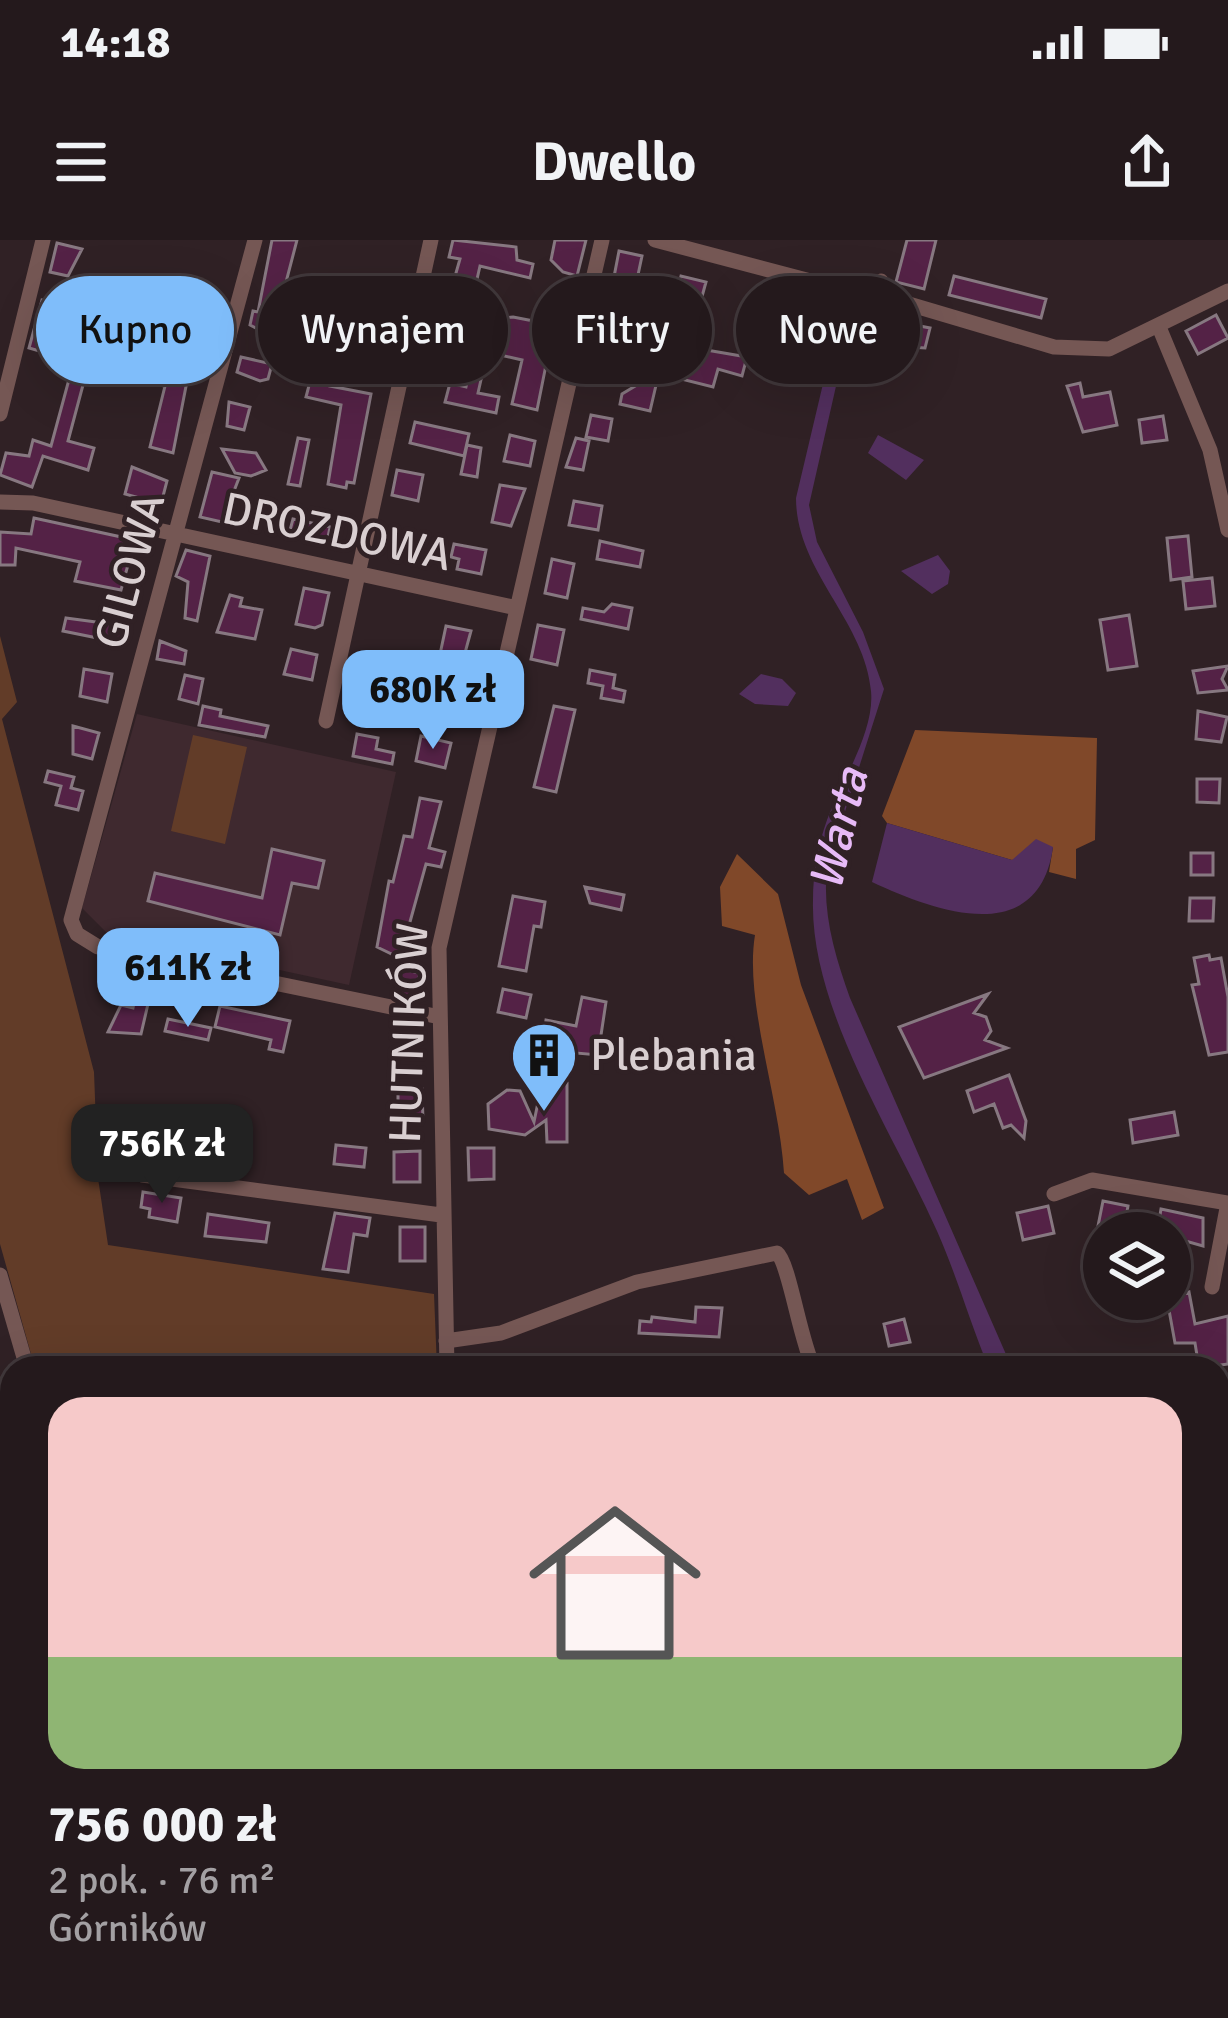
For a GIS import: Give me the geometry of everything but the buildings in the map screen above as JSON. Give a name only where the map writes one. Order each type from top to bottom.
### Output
[{"type":"street","points":[[0,414],[43,240]]},
{"type":"street","name":"GILOWA","points":[[255,240],[71,920],[77,934],[98,946],[440,1017]]},
{"type":"street","points":[[326,721],[431,240]]},
{"type":"street","name":"HUTNIKÓW","points":[[447,1356],[439,948],[602,240]]},
{"type":"street","points":[[655,240],[791,276]]},
{"type":"street","points":[[920,307],[1054,347],[1109,349],[1228,291]]},
{"type":"street","points":[[1159,327],[1210,450],[1228,530]]},
{"type":"street","name":"DROZDOWA","points":[[0,502],[33,503],[518,608]]},
{"type":"street","points":[[142,1175],[441,1215]]},
{"type":"street","points":[[1054,1194],[1091,1180],[1228,1203],[1212,1287]]},
{"type":"street","points":[[446,1341],[502,1333],[637,1282],[776,1253],[788,1268],[795,1323],[809,1356]]},
{"type":"street","points":[[0,1274],[7,1324],[22,1356]]},
{"type":"shaded area","points":[[0,636],[17,702],[2,719],[94,1072],[98,1178],[108,1245],[434,1294],[437,1356],[32,1356],[0,1244]]},
{"type":"shaded area","points":[[137,714],[396,772],[349,985],[107,933],[82,908]]},
{"type":"shaded area","points":[[915,730],[1097,738],[1095,840],[1076,849],[1076,879],[1049,872],[1053,847],[1012,860],[887,823],[882,816]]},
{"type":"shaded area","points":[[193,735],[247,747],[225,844],[171,831]]},
{"type":"shaded area","points":[[737,854],[778,894],[801,985],[884,1208],[862,1220],[847,1179],[809,1195],[784,1173],[754,990],[755,935],[722,926],[720,887]]},
{"type":"water","name":"Warta","points":[[823,384],[836,384],[809,505],[817,542],[863,632],[884,689],[827,868],[828,918],[850,998],[1007,1356],[984,1356],[937,1231],[858,1070],[825,984],[816,942],[813,890],[819,849],[863,740],[871,691],[857,642],[818,573],[799,524],[796,498]]},
{"type":"water","points":[[878,435],[924,460],[906,480],[868,453]]},
{"type":"water","points":[[938,555],[950,571],[948,584],[932,594],[901,571]]},
{"type":"water","points":[[761,674],[782,679],[796,693],[788,706],[755,704],[739,694]]},
{"type":"water","points":[[887,823],[1012,860],[1036,839],[1053,847],[1044,879],[1028,899],[1007,911],[955,911],[872,882]]},
{"type":"place","name":"Plebania","points":[[544,1114]]}]
